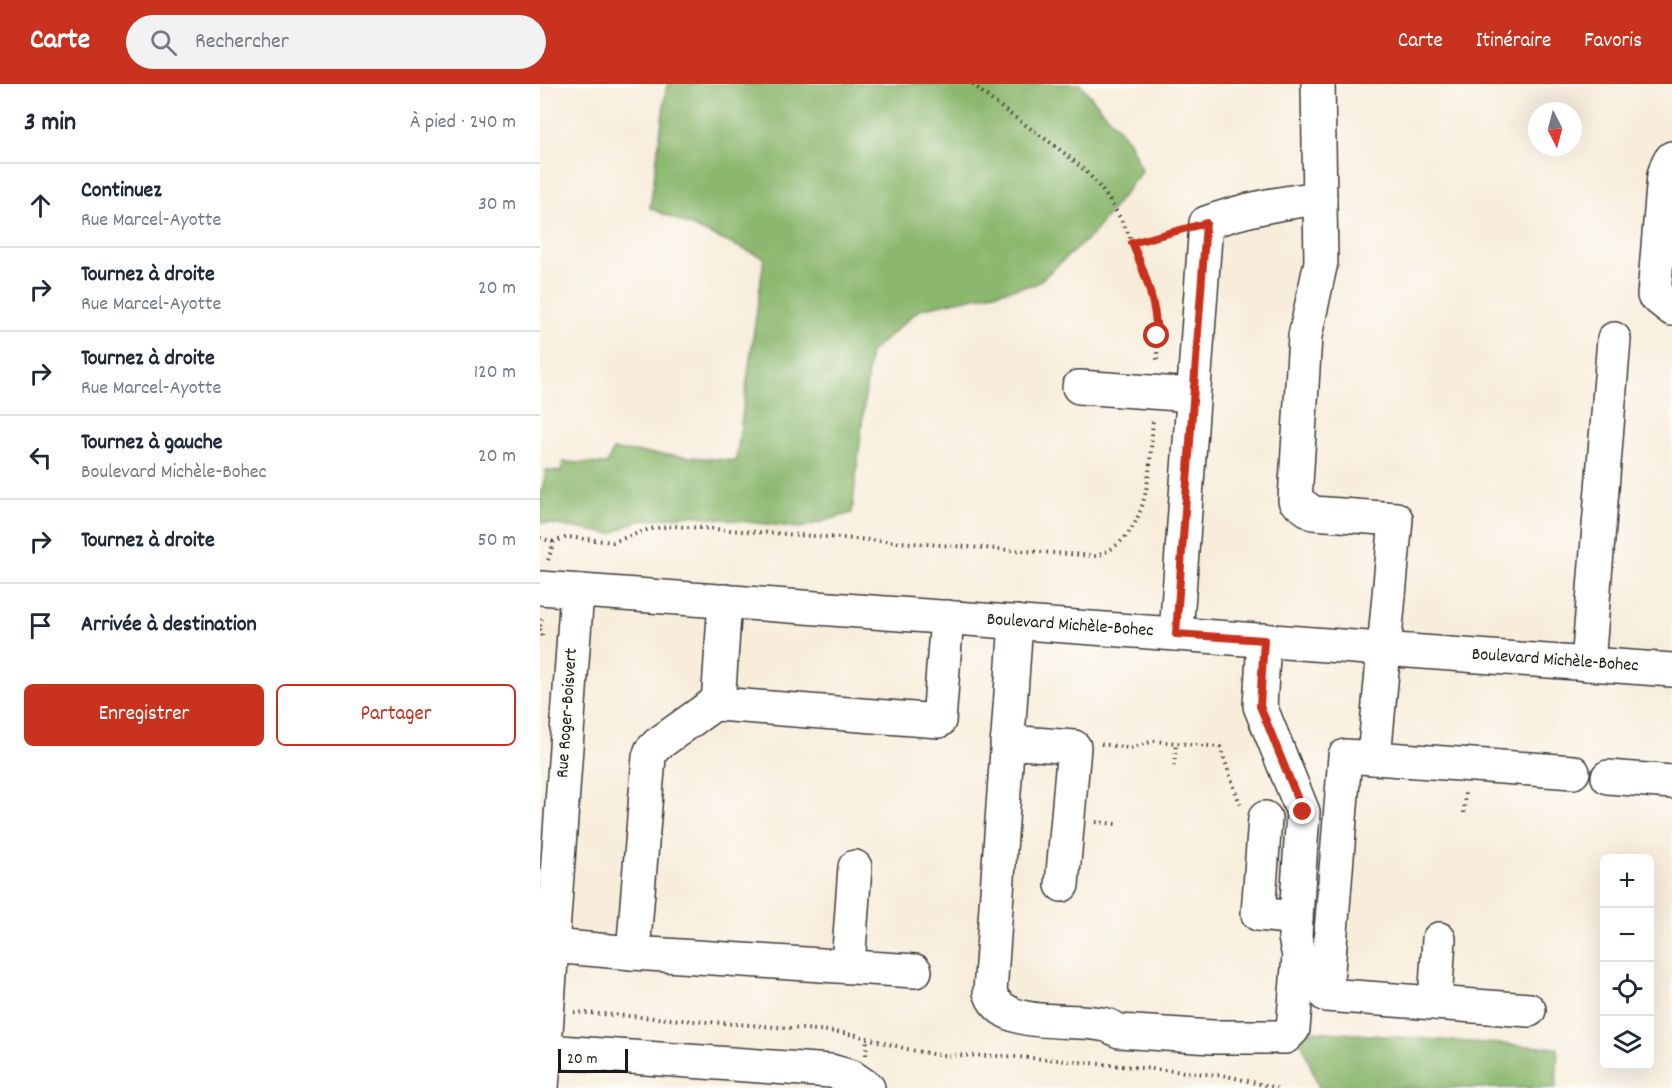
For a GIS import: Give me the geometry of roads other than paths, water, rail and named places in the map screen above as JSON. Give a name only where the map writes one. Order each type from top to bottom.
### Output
[{"type":"street","points":[[1318,84],[1321,262],[1305,336],[1295,500],[1313,513],[1396,519],[1374,758]]},
{"type":"street","points":[[1672,158],[1664,175],[1654,295],[1672,309]]},
{"type":"street","points":[[1176,634],[1206,223],[1241,210],[1320,198]]},
{"type":"street","points":[[1588,664],[1614,339]]},
{"type":"street","points":[[1079,387],[1193,395]]},
{"type":"street","name":"Boulevard Michèle-Bohec","points":[[542,601],[577,591],[1672,670]]},
{"type":"street","name":"Rue Roger-Boisvert","points":[[542,1088],[549,926],[577,591]]},
{"type":"street","points":[[718,704],[725,602]]},
{"type":"street","points":[[633,953],[651,751],[711,706],[718,704],[939,721],[947,617]]},
{"type":"street","points":[[1016,622],[990,992],[993,1002],[1014,1015],[1107,1025],[1119,1031],[1212,1037],[1285,1037],[1293,1029],[1299,956],[1295,937],[1303,812],[1260,706],[1264,640]]},
{"type":"street","points":[[1007,742],[1074,747],[1062,885]]},
{"type":"street","points":[[1529,1010],[1326,995],[1345,756],[1573,772]]},
{"type":"street","points":[[1608,777],[1672,782]]},
{"type":"street","points":[[1253,813],[1258,914],[1296,918]]},
{"type":"street","points":[[848,965],[855,867]]},
{"type":"street","points":[[549,926],[633,953],[915,970]]},
{"type":"street","points":[[1435,1003],[1439,939]]},
{"type":"street","points":[[545,1051],[831,1071],[852,1077],[868,1088]]}]
